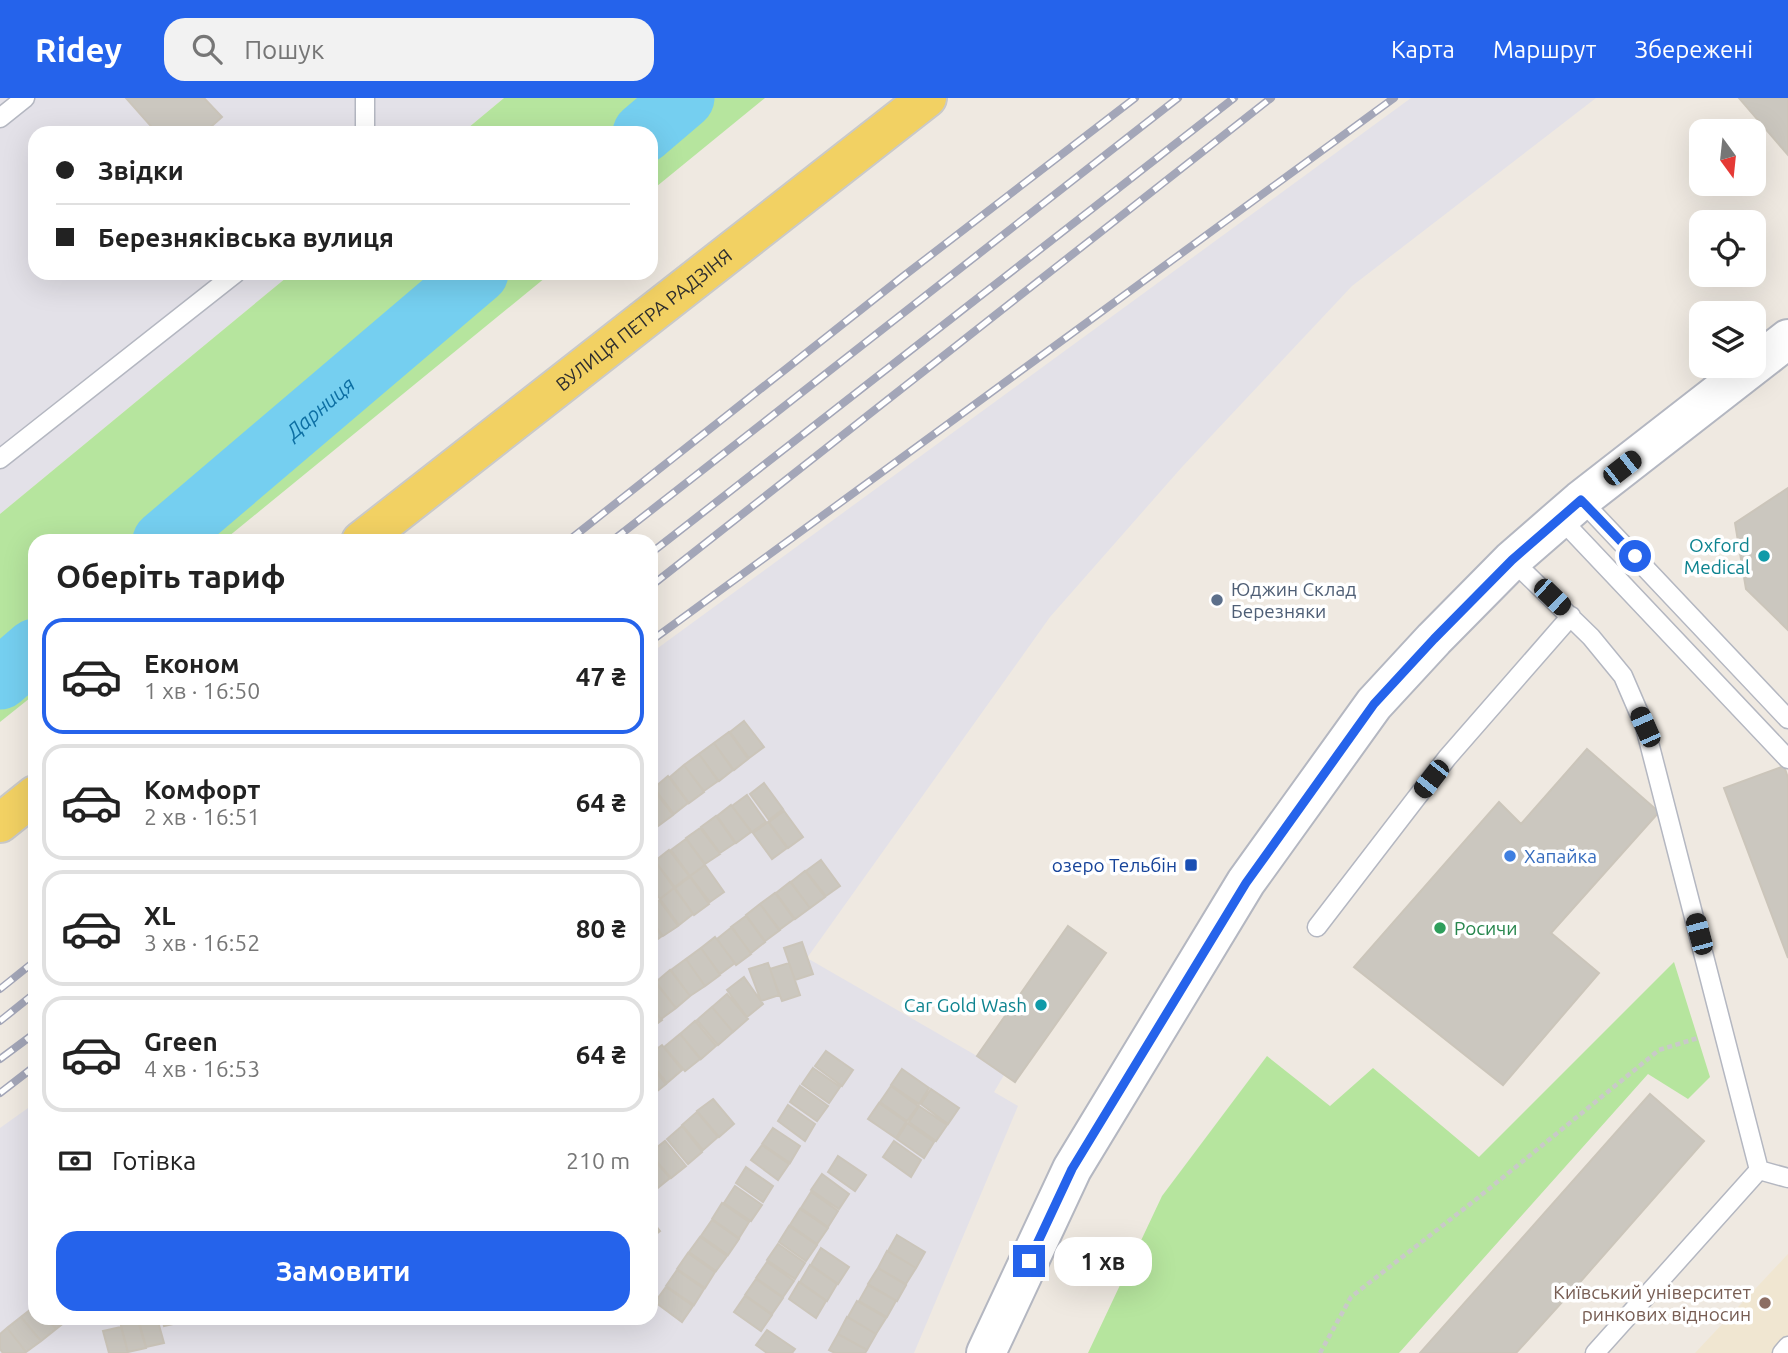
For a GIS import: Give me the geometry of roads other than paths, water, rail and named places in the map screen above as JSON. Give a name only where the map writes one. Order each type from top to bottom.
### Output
[{"type":"main road","name":"ВУЛИЦЯ ПЕТРА РАДЗІНЯ","points":[[370,534],[927,98]]},
{"type":"main road","points":[[0,823],[28,801]]},
{"type":"street","points":[[986,1353],[1072,1169],[1246,883],[1374,704],[1512,560],[1570,509],[1788,339]]},
{"type":"lane","points":[[0,118],[24,98]]},
{"type":"lane","points":[[365,98],[365,126]]},
{"type":"lane","points":[[0,459],[227,280]]},
{"type":"lane","points":[[1570,509],[1788,719]]},
{"type":"lane","points":[[1570,509],[1788,760]]},
{"type":"lane","points":[[1512,560],[1571,616],[1623,676],[1645,727],[1759,1170]]},
{"type":"lane","points":[[1317,927],[1447,758],[1571,616]]},
{"type":"lane","points":[[1759,1170],[1788,1178]]},
{"type":"lane","points":[[1595,1353],[1759,1170]]},
{"type":"lane","points":[[1782,1353],[1788,1346]]},
{"type":"waterway","name":"Дарниця","points":[[651,126],[684,98]]},
{"type":"waterway","name":"Дарниця","points":[[171,534],[470,280]]},
{"type":"waterway","name":"Дарниця","points":[[0,679],[28,655]]},
{"type":"railway","points":[[577,534],[901,278],[1135,98]]},
{"type":"railway","points":[[621,534],[1178,98]]},
{"type":"railway","points":[[658,548],[1234,98]]},
{"type":"railway","points":[[658,580],[1271,98]]},
{"type":"railway","points":[[658,636],[1394,98]]},
{"type":"railway","points":[[0,989],[28,967]]},
{"type":"railway","points":[[0,1021],[28,999]]},
{"type":"railway","points":[[0,1059],[28,1038]]},
{"type":"railway","points":[[0,1093],[28,1071]]},
{"type":"place","name":"Oxford Medical","points":[[1764,556]]},
{"type":"place","name":"Юджин Склад Березняки","points":[[1217,600]]},
{"type":"place","name":"Хапайка","points":[[1510,856]]},
{"type":"place","name":"озеро Тельбін","points":[[1191,865]]},
{"type":"place","name":"Росичи","points":[[1440,928]]},
{"type":"place","name":"Car Gold Wash","points":[[1041,1005]]},
{"type":"place","name":"Київський університет ринкових відносин","points":[[1765,1303]]}]
